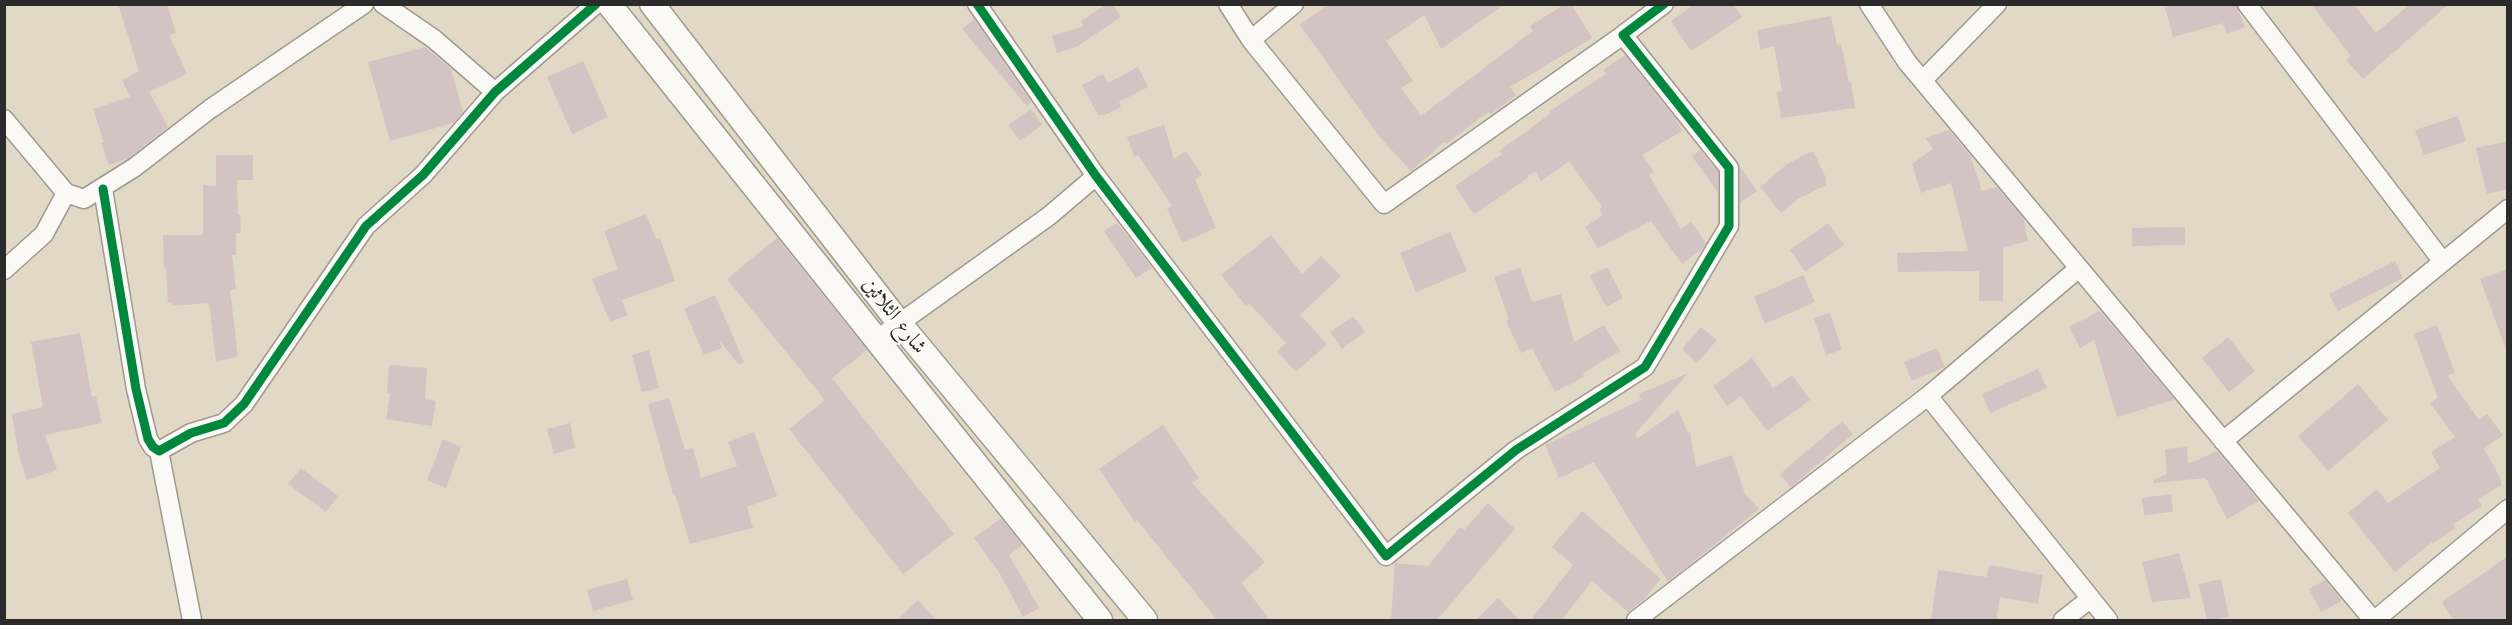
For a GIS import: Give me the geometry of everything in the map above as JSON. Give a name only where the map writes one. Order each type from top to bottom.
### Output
[{"type":"street","points":[[4,119],[66,193],[84,199],[135,167],[210,109],[364,4]]},
{"type":"street","points":[[383,4],[434,39],[495,92]]},
{"type":"street","points":[[159,451],[191,433],[224,423],[244,404],[366,226],[423,175],[495,92],[596,4]]},
{"type":"street","name":"شارع الثلاثين","points":[[609,4],[1100,621]]},
{"type":"street","name":"شارع الثلاثين","points":[[652,4],[900,324],[1145,621]]},
{"type":"street","points":[[977,4],[1096,176],[1386,556],[1516,450],[1645,367],[1729,226],[1729,168],[1623,35]]},
{"type":"street","points":[[1228,4],[1251,40],[1384,204],[1664,4]]},
{"type":"street","points":[[1251,40],[1294,4]]},
{"type":"street","points":[[1869,4],[1923,81],[2374,621],[2508,509]]},
{"type":"street","points":[[1923,81],[1997,4]]},
{"type":"street","points":[[2247,4],[2443,262]]},
{"type":"street","points":[[876,340],[1049,216],[1096,176]]},
{"type":"street","points":[[103,189],[136,389],[148,439],[159,451],[192,621]]},
{"type":"street","points":[[4,270],[44,234],[66,193]]},
{"type":"street","points":[[2223,441],[2508,209]]},
{"type":"street","points":[[1636,621],[1928,396],[2079,268]]},
{"type":"street","points":[[1928,396],[2108,621]]},
{"type":"street","points":[[2064,621],[2090,599]]},
{"type":"building","points":[[118,4],[167,4],[176,33],[169,35],[187,74],[149,92],[168,127],[129,158],[109,165],[93,109],[130,97],[122,80],[139,71]]},
{"type":"building","points":[[1107,4],[1113,4],[1121,17],[1076,47],[1057,53],[1052,36],[1084,26],[1081,21]]},
{"type":"building","points":[[1329,4],[1505,4],[1441,49],[1424,15],[1386,41],[1413,81],[1401,88],[1421,116],[1533,31],[1530,26],[1565,4],[1571,4],[1592,38],[1510,87],[1516,95],[1491,114],[1488,112],[1446,144],[1444,142],[1411,171],[1378,135],[1300,25]]},
{"type":"building","points":[[1695,4],[1733,4],[1742,17],[1691,51],[1671,21]]},
{"type":"building","points":[[2175,4],[2236,4],[2245,27],[2227,34],[2223,23],[2173,37],[2165,8]]},
{"type":"building","points":[[2311,4],[2354,4],[2376,33],[2410,4],[2449,4],[2363,79],[2346,60],[2351,56]]},
{"type":"building","points":[[1831,16],[1837,45],[1841,44],[1849,82],[1851,82],[1855,108],[1781,118],[1777,92],[1782,91],[1774,46],[1760,49],[1757,30]]},
{"type":"building","points":[[974,19],[1031,102],[1027,106],[962,29]]},
{"type":"building","points":[[425,47],[451,69],[463,112],[453,123],[390,141],[368,62]]},
{"type":"building","points":[[1625,55],[1675,118],[1682,131],[1642,155],[1654,171],[1649,175],[1681,229],[1691,222],[1706,243],[1702,249],[1682,264],[1651,221],[1598,248],[1585,227],[1603,215],[1599,209],[1602,207],[1569,161],[1541,181],[1536,172],[1528,175],[1529,177],[1474,214],[1455,186],[1502,154],[1499,151],[1550,114],[1549,112],[1606,74],[1603,70]]},
{"type":"building","points":[[583,61],[608,117],[572,134],[547,77]]},
{"type":"building","points":[[1138,67],[1148,87],[1119,102],[1121,107],[1105,115],[1098,115],[1082,85],[1103,74],[1108,83]]},
{"type":"building","points":[[1031,109],[1042,125],[1020,141],[1008,125]]},
{"type":"building","points":[[2458,116],[2466,141],[2424,155],[2415,130]]},
{"type":"building","points":[[1164,125],[1174,159],[1186,151],[1202,175],[1195,180],[1216,228],[1182,243],[1167,208],[1172,206],[1138,155],[1134,157],[1127,137]]},
{"type":"building","points":[[1949,130],[1971,157],[1982,191],[1997,187],[2023,218],[2028,241],[2003,248],[2003,301],[1979,301],[1979,271],[1898,272],[1897,253],[1968,251],[1951,183],[1921,193],[1912,164],[1933,149],[1926,138]]},
{"type":"building","points":[[2508,141],[2508,189],[2487,194],[2476,148]]},
{"type":"building","points":[[1700,150],[1718,172],[1718,193],[1692,156]]},
{"type":"building","points":[[1813,151],[1826,178],[1826,185],[1798,199],[1781,213],[1760,187],[1787,164]]},
{"type":"building","points":[[216,155],[253,155],[253,180],[237,180],[241,233],[236,233],[236,255],[232,255],[236,290],[230,290],[238,357],[216,361],[209,303],[172,306],[171,302],[168,303],[163,235],[203,235],[203,185],[216,186]]},
{"type":"building","points":[[1740,167],[1757,191],[1740,202]]},
{"type":"building","points":[[646,214],[656,239],[660,238],[675,281],[622,300],[628,315],[610,322],[592,279],[618,269],[604,231]]},
{"type":"building","points":[[1117,223],[1152,268],[1136,278],[1104,231]]},
{"type":"building","points":[[1828,223],[1844,245],[1805,272],[1790,250]]},
{"type":"building","points":[[2185,227],[2185,245],[2132,246],[2132,228]]},
{"type":"building","points":[[1450,232],[1467,271],[1416,292],[1400,253]]},
{"type":"building","points":[[1271,235],[1302,274],[1321,256],[1341,276],[1300,315],[1327,344],[1296,372],[1277,351],[1286,343],[1249,303],[1246,306],[1221,275]]},
{"type":"building","points":[[777,238],[867,350],[832,378],[954,534],[903,574],[789,429],[825,400],[727,279]]},
{"type":"building","points":[[2395,261],[2403,278],[2338,311],[2329,294]]},
{"type":"building","points":[[1607,267],[1623,298],[1606,307],[1590,276]]},
{"type":"building","points":[[1520,268],[1532,302],[1561,294],[1574,342],[1604,325],[1620,351],[1583,373],[1584,377],[1555,392],[1532,348],[1521,353],[1506,321],[1509,319],[1494,277]]},
{"type":"building","points":[[2508,269],[2508,348],[2506,349],[2480,279]]},
{"type":"building","points":[[1803,275],[1815,302],[1765,324],[1754,297]]},
{"type":"building","points":[[715,295],[744,362],[739,365],[719,340],[722,348],[704,355],[684,309]]},
{"type":"building","points":[[2100,311],[2174,400],[2117,417],[2094,340],[2080,348],[2069,327]]},
{"type":"building","points":[[1830,313],[1842,350],[1826,355],[1814,318]]},
{"type":"building","points":[[1353,316],[1365,332],[1342,349],[1330,332]]},
{"type":"building","points":[[2437,325],[2455,373],[2447,375],[2479,420],[2487,414],[2503,435],[2484,449],[2501,479],[2501,485],[2478,499],[2482,506],[2453,524],[2455,528],[2432,542],[2395,572],[2348,513],[2377,489],[2388,503],[2440,468],[2431,452],[2455,437],[2430,403],[2438,398],[2414,334]]},
{"type":"building","points":[[1701,327],[1717,340],[1697,363],[1682,349]]},
{"type":"building","points":[[80,333],[92,397],[96,396],[102,423],[45,435],[57,470],[27,480],[19,456],[12,414],[43,407],[31,342]]},
{"type":"building","points":[[2228,337],[2255,371],[2229,392],[2202,358]]},
{"type":"building","points":[[1937,348],[1945,367],[1912,381],[1904,362]]},
{"type":"building","points":[[649,350],[659,388],[642,392],[632,355]]},
{"type":"building","points":[[1752,358],[1773,388],[1792,375],[1810,400],[1767,431],[1741,396],[1727,406],[1713,386]]},
{"type":"building","points":[[389,365],[427,368],[425,399],[436,401],[432,426],[386,419],[390,393],[387,393]]},
{"type":"building","points":[[2038,369],[2047,388],[1990,413],[1982,394]]},
{"type":"building","points":[[1688,373],[1635,434],[1638,438],[1678,410],[1688,433],[1690,432],[1696,467],[1732,455],[1745,494],[1759,509],[1668,582],[1594,462],[1559,478],[1545,445],[1641,400],[1639,394]]},
{"type":"building","points":[[2358,384],[2388,420],[2328,471],[2298,436]]},
{"type":"building","points":[[669,398],[685,450],[693,448],[701,478],[737,466],[728,442],[754,432],[777,496],[747,507],[753,528],[690,544],[675,494],[673,494],[648,404]]},
{"type":"building","points":[[1842,421],[1853,434],[1791,487],[1780,474]]},
{"type":"building","points":[[570,423],[575,448],[554,454],[547,429]]},
{"type":"building","points":[[1163,425],[1199,478],[1192,483],[1265,562],[1242,583],[1270,621],[1218,621],[1137,520],[1135,522],[1099,469]]},
{"type":"building","points":[[443,439],[461,447],[446,488],[427,480]]},
{"type":"building","points":[[2187,447],[2188,464],[2217,451],[2259,501],[2227,519],[2206,478],[2154,483],[2153,480],[2167,474],[2165,449]]},
{"type":"building","points":[[301,468],[338,496],[326,512],[288,484]]},
{"type":"building","points":[[2171,494],[2173,512],[2144,515],[2142,498]]},
{"type":"building","points":[[1488,503],[1515,529],[1436,621],[1391,621],[1395,563],[1428,566],[1460,527],[1464,530]]},
{"type":"building","points":[[1582,511],[1661,579],[1643,600],[1628,612],[1592,581],[1561,621],[1530,621],[1573,565],[1552,547]]},
{"type":"building","points":[[1001,518],[1022,545],[1009,555],[1039,608],[1023,617],[999,572],[974,538]]},
{"type":"building","points":[[2179,553],[2191,598],[2152,602],[2142,562]]},
{"type":"building","points":[[2508,556],[2508,621],[2454,621],[2442,602]]},
{"type":"building","points":[[1989,565],[2043,575],[2038,604],[2000,597],[1996,621],[1931,621],[1938,570],[1987,577]]},
{"type":"building","points":[[627,579],[633,600],[593,611],[587,590]]},
{"type":"building","points":[[2221,579],[2229,617],[2207,621],[2199,584]]},
{"type":"building","points":[[2325,580],[2342,601],[2321,612],[2309,589]]},
{"type":"building","points":[[1498,598],[1520,621],[1475,621]]},
{"type":"building","points":[[918,600],[937,621],[896,621]]},
{"type":"cycle path","points":[[103,189],[136,389],[148,439],[159,451],[191,433],[224,423],[244,404],[366,226],[423,175],[495,92],[596,4]]},
{"type":"cycle path","points":[[977,4],[1096,176],[1386,556],[1516,450],[1645,367],[1729,226],[1729,168],[1623,35],[1664,4]]}]
